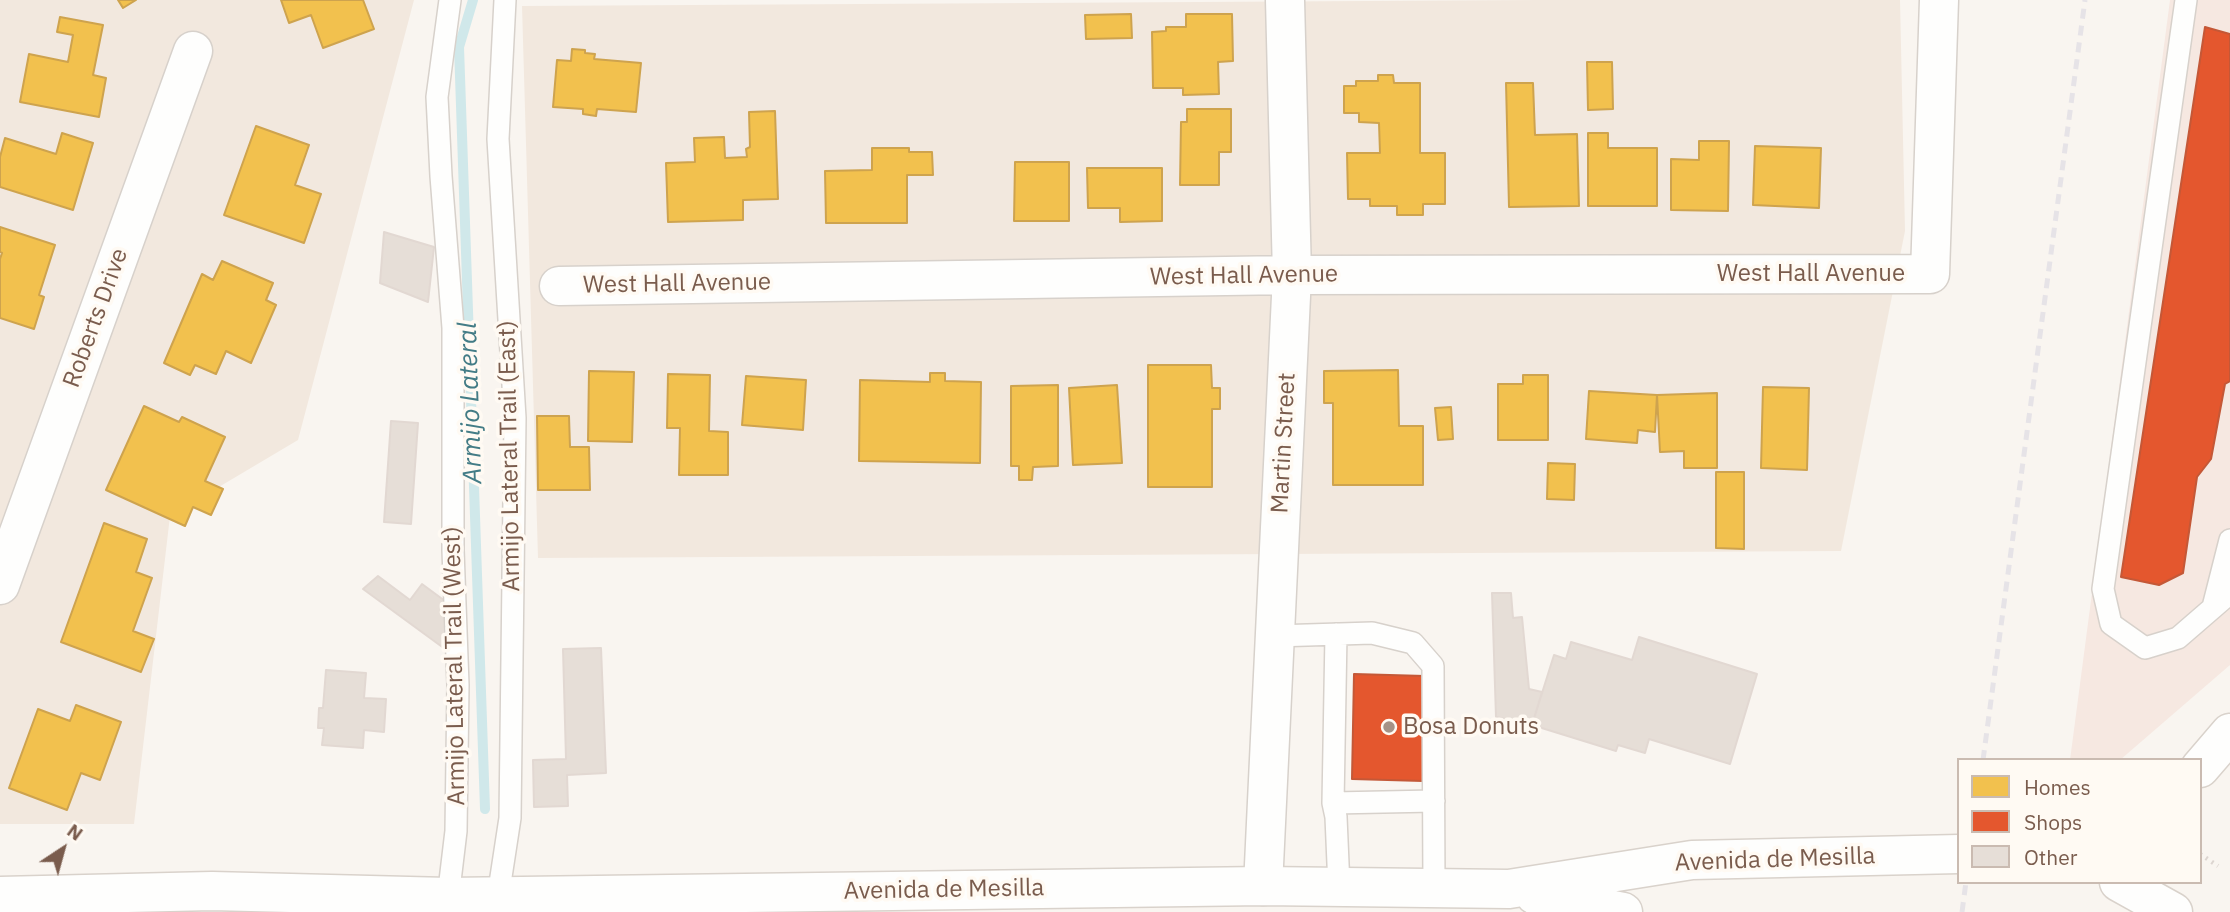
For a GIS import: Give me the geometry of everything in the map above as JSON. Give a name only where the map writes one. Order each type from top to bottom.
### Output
[{"type":"street","name":"Martin Street","points":[[1262,886],[1292,275],[1284,0]]},
{"type":"street","name":"West Hall Avenue","points":[[559,286],[1292,275],[1930,274],[1939,0]]},
{"type":"street","name":"Roberts Drive","points":[[0,585],[192,51]]},
{"type":"street","points":[[2202,766],[2230,733]]},
{"type":"street","name":"Avenida de Mesilla","points":[[1498,897],[1692,860],[1957,854]]},
{"type":"street","name":"Avenida de Mesilla","points":[[0,896],[496,904],[1262,886],[1434,888],[1623,912]]},
{"type":"street","points":[[2123,891],[2173,912]]},
{"type":"lane","name":"Armijo Lateral Trail (West)","points":[[447,904],[456,831],[458,685],[453,550],[453,328],[437,97],[450,0]]},
{"type":"lane","name":"Armijo Lateral Trail (East)","points":[[496,904],[510,818],[515,418],[498,139],[505,0]]},
{"type":"lane","points":[[2186,0],[2103,589],[2111,624],[2145,648],[2178,638],[2230,593]]},
{"type":"lane","points":[[2213,607],[2230,540]]},
{"type":"lane","points":[[1275,636],[1372,633],[1413,643],[1433,666],[1434,888]]},
{"type":"lane","points":[[1336,634],[1333,803],[1339,887]]},
{"type":"lane","points":[[1333,803],[1434,801]]},
{"type":"path","points":[[2202,855],[2218,866]]},
{"type":"shaded area","points":[[0,0],[414,0],[298,440],[170,516],[134,824],[0,824]]},
{"type":"shaded area","points":[[1900,0],[1905,231],[1841,551],[538,558],[522,6]]},
{"type":"shaded area","points":[[2170,0],[2230,0],[2230,665],[2122,758],[2070,758]]},
{"type":"building: Homes","points":[[118,0],[136,0],[123,8]]},
{"type":"building: Homes","points":[[281,0],[363,0],[374,29],[323,48],[311,15],[289,23]]},
{"type":"building: Homes","points":[[1131,14],[1132,38],[1086,39],[1085,15]]},
{"type":"building: Homes","points":[[1186,14],[1232,14],[1233,61],[1218,62],[1219,94],[1183,95],[1183,88],[1153,88],[1152,32],[1166,31],[1166,27],[1186,27]]},
{"type":"building: Homes","points":[[60,17],[103,25],[93,75],[106,78],[99,117],[20,102],[29,54],[68,62],[73,35],[57,32]]},
{"type":"building: Homes","points":[[572,49],[595,54],[594,59],[641,63],[636,112],[597,109],[596,116],[583,114],[583,109],[553,107],[557,60],[571,61]]},
{"type":"building: Homes","points":[[1587,62],[1612,62],[1613,109],[1588,110]]},
{"type":"building: Homes","points":[[1378,75],[1393,75],[1394,83],[1420,83],[1420,153],[1445,153],[1445,204],[1423,204],[1423,215],[1397,215],[1397,206],[1370,206],[1370,199],[1348,199],[1347,153],[1380,153],[1379,123],[1359,122],[1359,113],[1344,113],[1344,86],[1356,86],[1356,81],[1378,81]]},
{"type":"building: Homes","points":[[1506,83],[1533,83],[1535,135],[1577,134],[1579,206],[1509,207]]},
{"type":"building: Homes","points":[[1187,109],[1231,109],[1231,152],[1219,152],[1219,185],[1180,185],[1181,122],[1187,122]]},
{"type":"building: Homes","points":[[775,111],[778,199],[743,200],[743,220],[668,222],[666,163],[695,162],[694,138],[724,137],[725,158],[747,157],[746,149],[750,147],[749,112]]},
{"type":"building: Homes","points":[[256,126],[309,145],[295,185],[321,194],[304,243],[224,215]]},
{"type":"building: Homes","points":[[62,133],[93,143],[73,210],[0,187],[0,157],[5,138],[56,154]]},
{"type":"building: Homes","points":[[1588,133],[1608,133],[1608,148],[1657,148],[1657,206],[1588,206]]},
{"type":"building: Homes","points":[[1699,141],[1729,141],[1728,211],[1671,210],[1671,159],[1699,160]]},
{"type":"building: Homes","points":[[1755,146],[1821,148],[1819,208],[1753,205]]},
{"type":"building: Homes","points":[[872,148],[909,148],[909,152],[932,152],[933,175],[907,175],[907,223],[826,223],[825,171],[872,170]]},
{"type":"building: Homes","points":[[1015,162],[1069,162],[1069,221],[1014,221]]},
{"type":"building: Homes","points":[[1087,168],[1162,168],[1162,221],[1120,222],[1120,208],[1088,208]]},
{"type":"building: Homes","points":[[0,227],[55,245],[39,295],[44,297],[34,329],[0,318]]},
{"type":"building: Homes","points":[[222,261],[273,283],[266,300],[276,305],[251,363],[226,351],[216,374],[195,365],[190,375],[164,363],[202,274],[213,280]]},
{"type":"building: Homes","points":[[1148,365],[1211,365],[1212,388],[1220,388],[1220,409],[1212,409],[1212,487],[1148,487]]},
{"type":"building: Homes","points":[[1398,370],[1399,426],[1423,426],[1423,485],[1333,485],[1333,403],[1324,403],[1324,371]]},
{"type":"building: Homes","points":[[589,371],[634,372],[632,442],[588,441]]},
{"type":"building: Homes","points":[[930,373],[945,373],[945,381],[981,382],[980,463],[859,461],[860,380],[930,382]]},
{"type":"building: Homes","points":[[668,374],[710,375],[709,431],[728,432],[728,475],[679,475],[680,428],[667,428]]},
{"type":"building: Homes","points":[[1523,375],[1548,375],[1548,440],[1498,440],[1498,384],[1523,384]]},
{"type":"building: Homes","points":[[746,376],[806,380],[803,430],[742,425]]},
{"type":"building: Homes","points":[[1058,385],[1058,466],[1033,467],[1032,480],[1019,480],[1019,466],[1011,466],[1011,386]]},
{"type":"building: Homes","points":[[1117,385],[1122,463],[1073,465],[1069,388]]},
{"type":"building: Homes","points":[[1763,387],[1809,388],[1807,470],[1761,468]]},
{"type":"building: Homes","points":[[1589,391],[1657,395],[1655,432],[1638,430],[1637,443],[1586,439]]},
{"type":"building: Homes","points":[[1717,393],[1717,468],[1684,468],[1684,451],[1660,452],[1657,395]]},
{"type":"building: Homes","points":[[144,406],[179,422],[182,417],[225,437],[205,481],[223,489],[211,515],[193,507],[185,526],[106,490]]},
{"type":"building: Homes","points":[[1451,407],[1453,439],[1438,440],[1435,408]]},
{"type":"building: Homes","points":[[537,416],[569,416],[570,447],[589,447],[590,490],[538,490]]},
{"type":"building: Homes","points":[[1548,463],[1575,464],[1574,500],[1547,499]]},
{"type":"building: Homes","points":[[1716,472],[1744,472],[1744,549],[1716,548]]},
{"type":"building: Homes","points":[[104,523],[147,539],[136,572],[152,578],[133,631],[154,639],[141,672],[61,642]]},
{"type":"building: Homes","points":[[76,705],[121,722],[100,780],[81,773],[67,810],[9,788],[38,709],[70,721]]},
{"type":"building: Shops","points":[[2205,27],[2230,34],[2230,381],[2225,384],[2211,459],[2197,477],[2183,573],[2159,585],[2121,577]]},
{"type":"building: Shops","name":"Bosa Donuts","points":[[1354,674],[1425,676],[1423,781],[1352,779]]},
{"type":"building: Other","points":[[384,232],[434,247],[428,302],[380,283]]},
{"type":"building: Other","points":[[391,421],[418,423],[411,524],[384,522]]},
{"type":"building: Other","points":[[378,576],[410,600],[422,584],[445,601],[445,649],[363,589]]},
{"type":"building: Other","points":[[1492,593],[1511,593],[1513,618],[1522,617],[1529,689],[1542,692],[1532,725],[1496,717]]},
{"type":"building: Other","points":[[1639,637],[1757,674],[1730,764],[1649,739],[1645,753],[1618,745],[1616,751],[1532,725],[1554,655],[1566,659],[1571,642],[1632,660]]},
{"type":"building: Other","points":[[601,648],[606,773],[567,775],[568,806],[534,807],[533,760],[566,759],[563,649]]},
{"type":"building: Other","points":[[326,670],[366,673],[364,698],[386,699],[384,732],[364,730],[363,748],[322,745],[324,728],[318,728],[319,708],[323,708]]},
{"type":"waterway","name":"Armijo Lateral","points":[[473,0],[459,47],[485,809]]},
{"type":"railway","points":[[1983,758],[2085,0]]},
{"type":"railway","points":[[1962,912],[1966,884]]},
{"type":"place","name":"Bosa Donuts","points":[[1389,727]]}]
